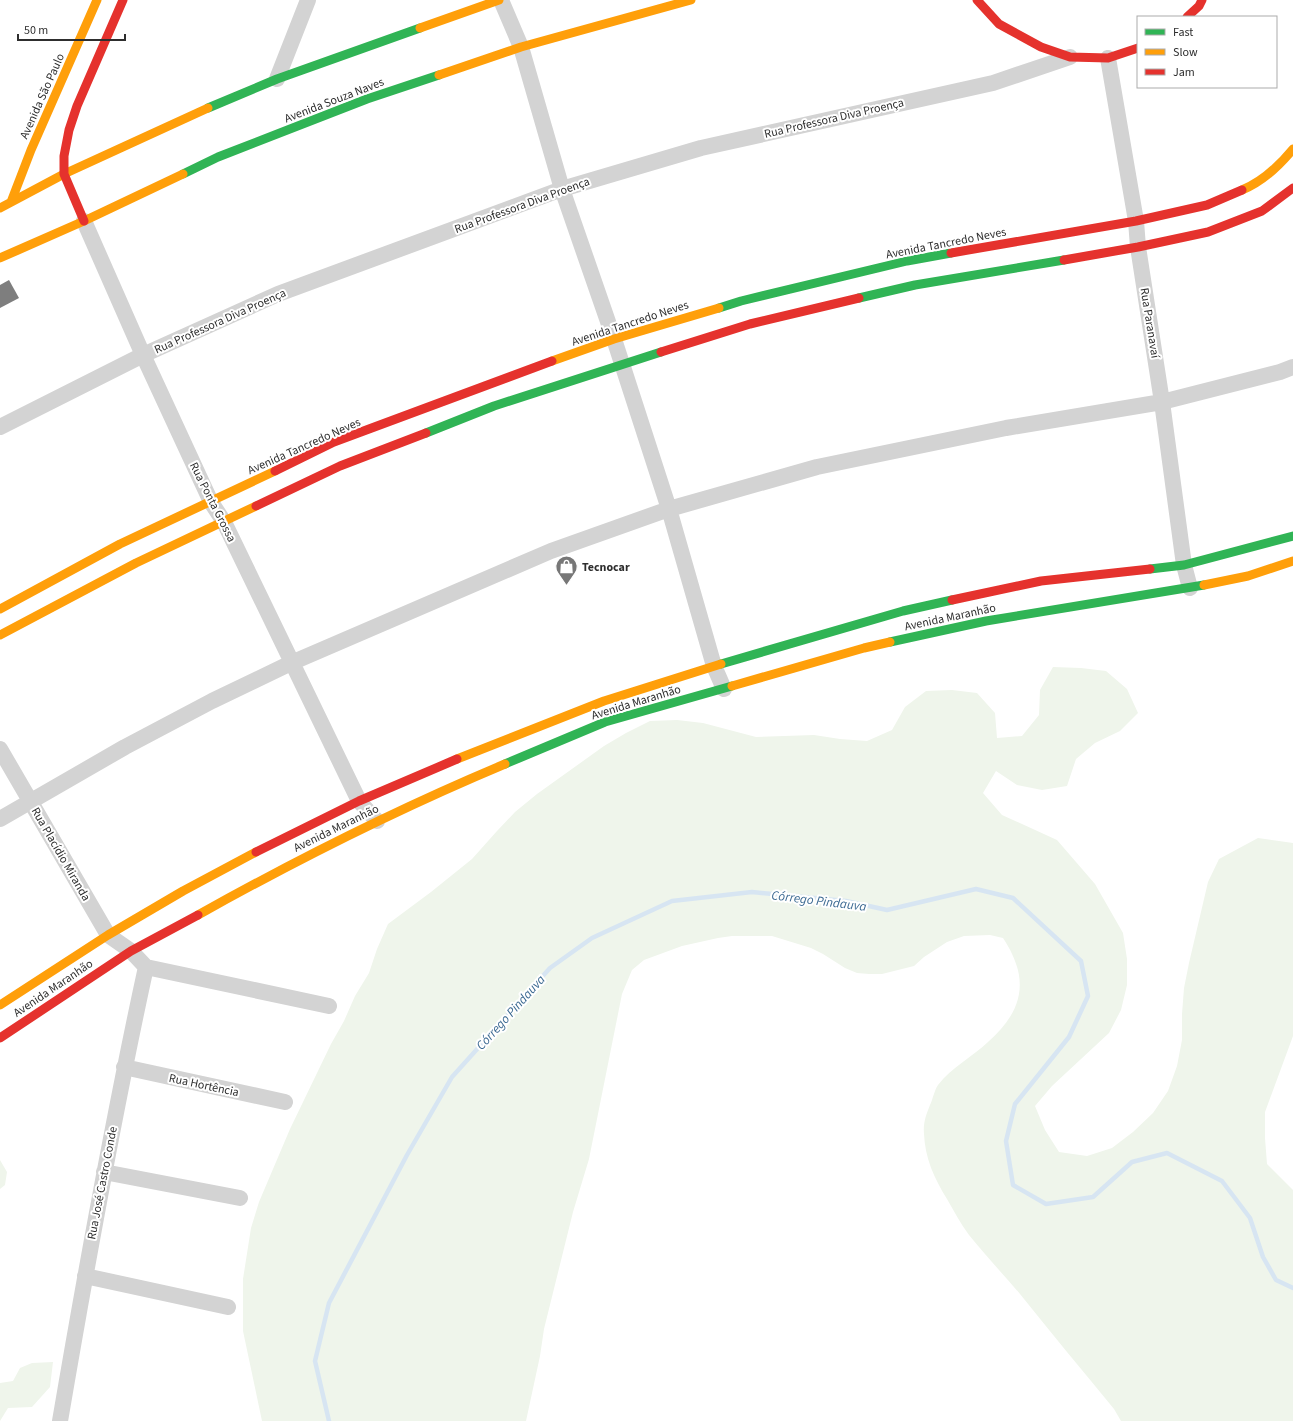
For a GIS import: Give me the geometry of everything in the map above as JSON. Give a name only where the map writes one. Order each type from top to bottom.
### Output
[{"type":"street","name":"Avenida São Paulo","points":[[11,202],[31,150],[97,0]]},
{"type":"street","points":[[64,174],[64,156],[69,130],[77,106],[123,0]]},
{"type":"street","points":[[277,79],[308,0]]},
{"type":"street","points":[[0,208],[64,174],[195,113],[277,79],[500,0],[521,47],[562,189],[623,365],[669,509],[714,666],[724,689]]},
{"type":"street","points":[[660,9],[664,0]]},
{"type":"street","name":"Avenida Souza Naves","points":[[0,258],[84,221],[218,157],[367,99],[521,47],[691,0]]},
{"type":"street","points":[[977,0],[999,24],[1041,47],[1070,56],[1108,58],[1137,48]]},
{"type":"street","points":[[1188,16],[1199,6],[1202,0]]},
{"type":"street","name":"Rua Professora Diva Proença","points":[[0,427],[143,355],[278,294],[562,189],[701,148],[993,83],[1070,56]]},
{"type":"street","name":"Rua Paranavaí","points":[[1108,58],[1136,221],[1138,247],[1162,402],[1184,565],[1190,588]]},
{"type":"street","name":"Avenida Tancredo Neves","points":[[0,608],[120,544],[212,502],[334,442],[485,385],[614,339],[741,301],[907,261],[1136,221],[1207,205],[1252,186],[1280,164],[1293,149]]},
{"type":"street","name":"Rua Ponta Grossa","points":[[64,174],[143,355],[212,502],[224,522],[358,801],[377,821]]},
{"type":"street","points":[[0,635],[136,563],[340,466],[494,406],[750,324],[915,285],[1138,247],[1208,232],[1262,210],[1293,188]]},
{"type":"street","points":[[0,819],[132,744],[212,701],[291,663],[551,551],[669,509],[817,467],[1006,428],[1162,402],[1280,372],[1293,367]]},
{"type":"street","name":"Avenida Maranhão","points":[[0,1005],[108,935],[183,891],[281,839],[358,801],[486,747],[604,701],[714,666],[903,611],[1040,581],[1184,565],[1293,536]]},
{"type":"street","name":"Avenida Maranhão","points":[[0,1038],[131,951],[275,872],[377,821],[498,767],[605,722],[864,648],[971,624],[1096,602],[1190,588],[1248,576],[1293,561]]},
{"type":"street","name":"Rua Placídio Miranda","points":[[0,749],[108,935],[131,951]]},
{"type":"street","points":[[131,951],[146,967],[329,1006]]},
{"type":"street","name":"Rua José Castro Conde","points":[[60,1421],[104,1172],[124,1067],[146,967]]},
{"type":"street","name":"Rua Hortência","points":[[124,1067],[285,1102]]},
{"type":"street","points":[[104,1172],[240,1198]]},
{"type":"street","points":[[85,1276],[228,1307]]},
{"type":"shaded area","points":[[1053,667],[1106,671],[1127,689],[1138,713],[1120,731],[1095,743],[1076,759],[1067,786],[1042,790],[1017,785],[996,771],[983,793],[1002,815],[1057,840],[1095,884],[1123,933],[1127,959],[1127,985],[1121,1010],[1109,1033],[1052,1086],[1035,1106],[1045,1130],[1059,1152],[1087,1156],[1112,1148],[1133,1132],[1153,1113],[1168,1091],[1177,1066],[1182,1040],[1184,988],[1189,963],[1208,882],[1219,859],[1258,838],[1293,843],[1293,1036],[1265,1112],[1265,1138],[1267,1164],[1293,1190],[1293,1421],[1121,1421],[1114,1409],[1020,1294],[969,1235],[960,1222],[938,1183],[928,1160],[924,1126],[927,1112],[938,1085],[949,1073],[988,1042],[1000,1030],[1016,1006],[1020,980],[1012,953],[1003,938],[990,935],[964,936],[947,942],[924,957],[914,966],[882,974],[857,973],[845,968],[811,948],[772,936],[732,936],[718,938],[682,946],[644,960],[632,970],[622,994],[589,1159],[573,1212],[544,1329],[540,1356],[526,1421],[262,1421],[243,1331],[243,1279],[251,1228],[259,1202],[290,1129],[355,996],[369,973],[377,949],[388,924],[472,859],[515,812],[537,794],[604,746],[650,721],[677,720],[703,723],[756,737],[814,735],[867,741],[892,730],[905,707],[926,691],[952,690],[977,693],[995,713],[997,738],[1022,736],[1039,715],[1040,690]]},
{"type":"shaded area","points":[[0,1160],[7,1172],[5,1185],[0,1189]]},
{"type":"shaded area","points":[[53,1362],[50,1387],[32,1407],[8,1408],[0,1421],[0,1383],[13,1381],[20,1368],[32,1363]]},
{"type":"building","points":[[9,280],[19,298],[0,308],[0,285]]},
{"type":"waterway","name":"Córrego Pindauva","points":[[329,1421],[315,1361],[329,1303],[407,1155],[452,1077],[550,968],[592,938],[672,901],[752,892],[846,901],[887,910],[976,889],[1013,898],[1081,961],[1088,996],[1069,1037],[1015,1104],[1006,1141],[1013,1185],[1046,1204],[1093,1197],[1132,1162],[1167,1153],[1222,1181],[1250,1218],[1263,1257],[1276,1280],[1293,1288]]},
{"type":"traffic: fast","points":[[208,108],[277,79],[420,28]]},
{"type":"traffic: fast","points":[[183,174],[218,157],[367,99],[439,75]]},
{"type":"traffic: fast","points":[[719,308],[741,301],[907,261],[951,253]]},
{"type":"traffic: fast","points":[[859,298],[915,285],[1064,260]]},
{"type":"traffic: fast","points":[[426,433],[494,406],[661,352]]},
{"type":"traffic: fast","points":[[1150,569],[1184,565],[1293,536]]},
{"type":"traffic: fast","points":[[890,642],[986,621],[1204,585]]},
{"type":"traffic: fast","points":[[721,664],[903,611],[952,600]]},
{"type":"traffic: fast","points":[[505,764],[605,722],[732,686]]},
{"type":"traffic: slow","points":[[11,202],[31,150],[97,0]]},
{"type":"traffic: slow","points":[[420,28],[499,0]]},
{"type":"traffic: slow","points":[[439,75],[521,47],[691,0]]},
{"type":"traffic: slow","points":[[0,208],[64,174],[208,108]]},
{"type":"traffic: slow","points":[[1242,190],[1256,183],[1270,173],[1293,149]]},
{"type":"traffic: slow","points":[[0,258],[84,221],[183,174]]},
{"type":"traffic: slow","points":[[552,361],[614,339],[719,308]]},
{"type":"traffic: slow","points":[[0,609],[120,544],[275,471]]},
{"type":"traffic: slow","points":[[0,635],[136,563],[256,506]]},
{"type":"traffic: slow","points":[[1204,585],[1248,576],[1293,561]]},
{"type":"traffic: slow","points":[[732,686],[890,642]]},
{"type":"traffic: slow","points":[[457,759],[604,701],[721,664]]},
{"type":"traffic: slow","points":[[198,915],[273,874],[388,816],[505,764]]},
{"type":"traffic: slow","points":[[0,1005],[108,935],[183,891],[256,852]]},
{"type":"traffic: jam","points":[[84,221],[64,174],[64,156],[69,130],[77,106],[123,0]]},
{"type":"traffic: jam","points":[[977,0],[999,24],[1041,47],[1070,57],[1108,58],[1137,48]]},
{"type":"traffic: jam","points":[[1188,16],[1199,6],[1202,0]]},
{"type":"traffic: jam","points":[[1064,260],[1138,247],[1208,232],[1262,211],[1293,188]]},
{"type":"traffic: jam","points":[[951,253],[1136,221],[1207,205],[1242,190]]},
{"type":"traffic: jam","points":[[661,352],[750,324],[859,298]]},
{"type":"traffic: jam","points":[[275,471],[334,442],[552,361]]},
{"type":"traffic: jam","points":[[256,506],[340,466],[426,433]]},
{"type":"traffic: jam","points":[[952,600],[1041,581],[1150,569]]},
{"type":"traffic: jam","points":[[256,852],[359,801],[457,759]]},
{"type":"traffic: jam","points":[[0,1038],[131,951],[198,915]]},
{"type":"place","name":"Tecnocar","points":[[566,586]]}]
